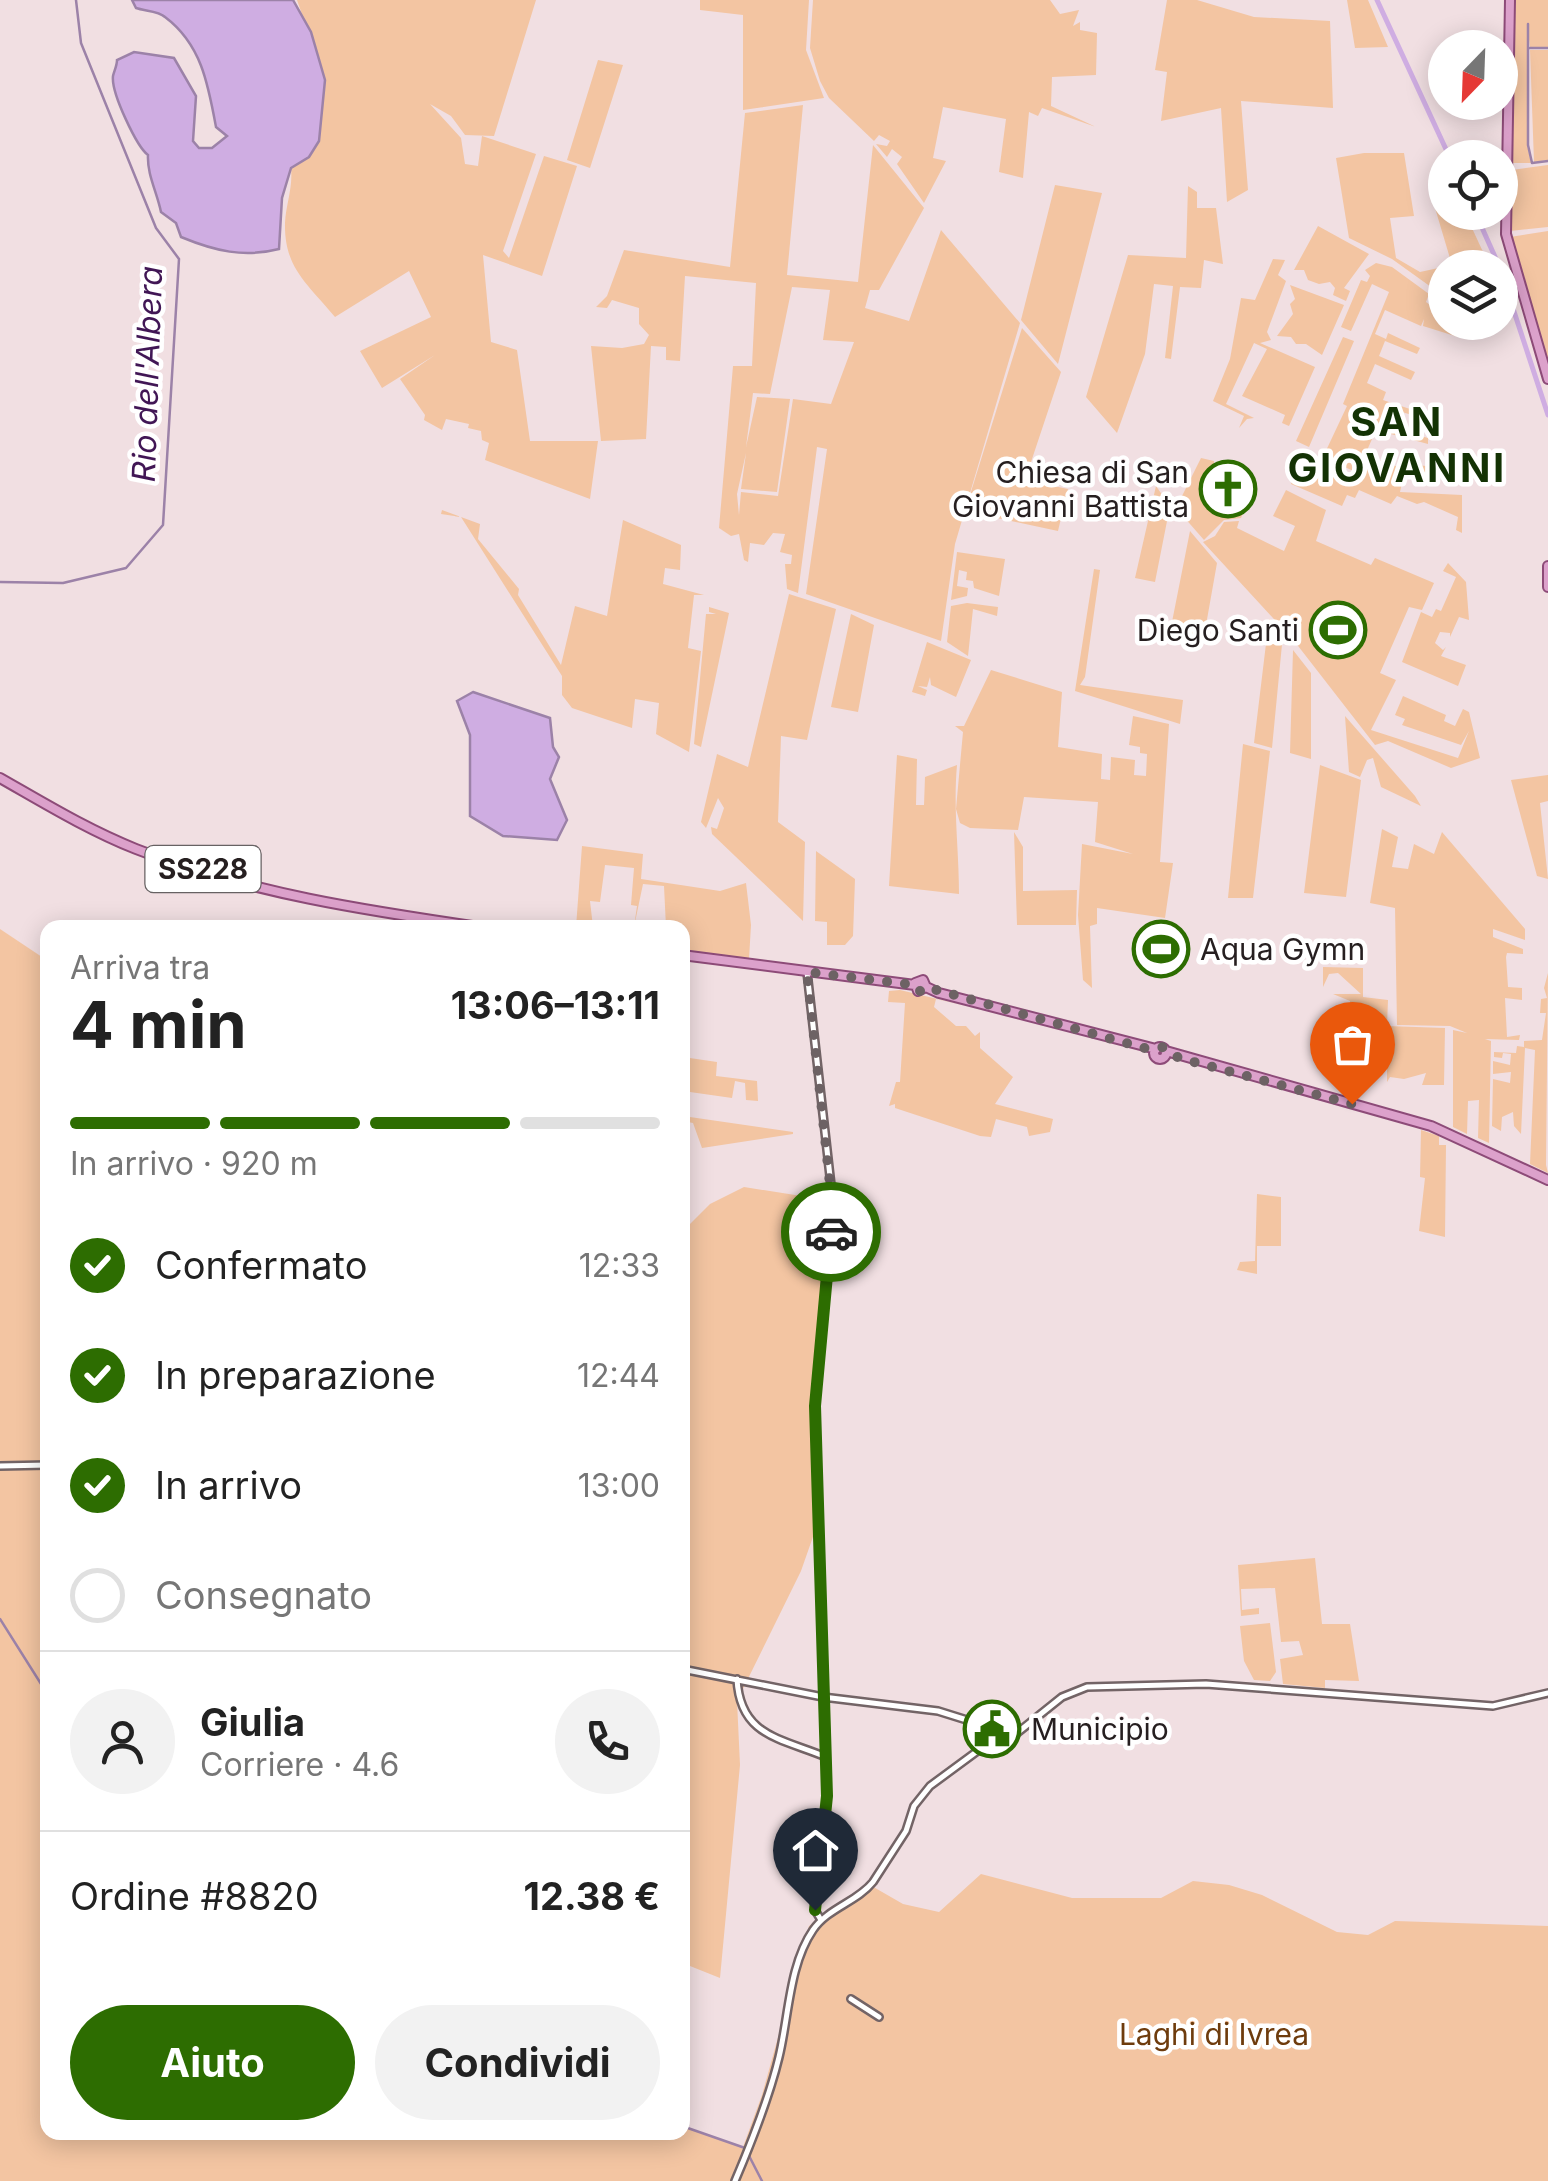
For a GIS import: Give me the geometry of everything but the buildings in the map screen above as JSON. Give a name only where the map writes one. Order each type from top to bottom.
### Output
[{"type":"main road","points":[[1510,0],[1510,254],[1548,379]]},
{"type":"main road","points":[[1548,566],[1548,588]]},
{"type":"main road","name":"SS228","points":[[0,778],[94,830],[164,859],[353,908],[433,920]]},
{"type":"main road","points":[[690,955],[915,985],[921,979],[926,987],[1418,1122],[1548,1180]]},
{"type":"street","points":[[807,972],[832,1203],[815,1406],[826,1757],[826,1822],[815,1910],[821,1920]]},
{"type":"street","points":[[0,1466],[40,1466]]},
{"type":"street","points":[[690,1670],[823,1697],[950,1714],[970,1721],[988,1744]]},
{"type":"street","points":[[737,1679],[738,1701],[750,1723],[826,1757]]},
{"type":"street","points":[[735,2181],[778,2061],[801,1960],[821,1920],[863,1894],[898,1845],[920,1796],[988,1744],[1017,1733],[1062,1696],[1078,1690],[1136,1683],[1493,1706],[1548,1693]]},
{"type":"street","points":[[851,1999],[879,2017]]},
{"type":"green space","points":[[297,0],[536,0],[494,136],[465,135],[451,116],[430,104],[461,138],[465,164],[478,166],[482,136],[536,154],[503,251],[509,258],[544,156],[577,166],[542,276],[483,255],[491,342],[517,350],[530,441],[598,441],[590,499],[485,460],[489,443],[482,440],[481,431],[468,428],[469,424],[446,419],[442,430],[424,420],[425,415],[400,379],[435,355],[382,388],[360,351],[431,317],[409,271],[335,317],[293,264],[285,223],[291,168],[309,157],[319,141],[325,80]]},
{"type":"green space","points":[[700,0],[809,0],[806,50],[824,98],[743,110],[743,15],[700,10]]},
{"type":"green space","points":[[813,0],[1050,0],[1060,14],[1079,10],[1073,26],[1080,22],[1080,30],[1097,33],[1096,75],[1052,77],[1051,106],[1096,127],[1042,108],[1038,116],[1029,112],[1023,178],[999,172],[1006,119],[943,107],[933,158],[946,161],[924,203],[897,164],[902,157],[892,149],[887,157],[876,144],[887,146],[890,141],[879,135],[874,141],[829,98],[810,48]]},
{"type":"green space","points":[[1167,0],[1197,0],[1254,17],[1330,21],[1333,108],[1241,101],[1248,190],[1227,202],[1221,108],[1161,121],[1167,72],[1155,70]]},
{"type":"green space","points":[[1347,0],[1368,0],[1388,47],[1355,48]]},
{"type":"green space","points":[[1515,0],[1548,0],[1548,47],[1530,47],[1527,24],[1527,145],[1531,163],[1518,163],[1518,140],[1510,140],[1511,120],[1518,120],[1518,30],[1514,30]]},
{"type":"green space","points":[[1530,50],[1548,50],[1548,160],[1534,162]]},
{"type":"green space","points":[[598,60],[623,65],[590,168],[567,160]]},
{"type":"green space","points":[[803,105],[787,275],[858,282],[873,145],[924,208],[879,290],[870,290],[865,308],[909,321],[941,230],[1020,323],[955,544],[941,641],[806,594],[827,449],[817,447],[798,593],[787,589],[785,564],[791,564],[792,555],[780,552],[785,534],[773,533],[764,545],[750,543],[748,562],[744,560],[739,534],[731,536],[719,528],[733,366],[752,366],[756,283],[685,276],[680,361],[666,360],[666,347],[651,346],[646,439],[601,441],[591,346],[622,348],[644,344],[649,335],[639,324],[639,308],[612,300],[607,308],[596,307],[607,296],[624,250],[730,267],[745,113]],"holes":[[[792,287],[830,290],[823,340],[854,342],[831,404],[793,399],[778,496],[741,492],[739,515],[737,494],[746,453],[741,489],[777,492],[790,399],[757,397],[746,447],[753,393],[770,394]]]},
{"type":"green space","points":[[1404,153],[1414,216],[1390,218],[1396,258],[1420,272],[1428,270],[1428,285],[1392,259],[1349,238],[1336,158]]},
{"type":"green space","points":[[1548,165],[1548,227],[1510,231],[1518,230],[1518,169]]},
{"type":"green space","points":[[1055,185],[1102,193],[1058,364],[1021,320]]},
{"type":"green space","points":[[1188,186],[1197,192],[1197,208],[1216,208],[1223,264],[1204,260],[1201,288],[1180,287],[1171,359],[1165,358],[1173,286],[1154,284],[1145,354],[1117,433],[1086,397],[1128,255],[1186,258]]},
{"type":"green space","points":[[1318,226],[1369,254],[1344,288],[1350,291],[1346,301],[1333,295],[1335,288],[1330,282],[1319,284],[1308,280],[1304,270],[1294,270]]},
{"type":"green space","points":[[1442,230],[1473,230],[1482,250],[1448,250]]},
{"type":"green space","points":[[1548,231],[1548,363],[1518,264],[1518,250],[1514,250],[1510,237]]},
{"type":"green space","points":[[1273,259],[1285,260],[1278,275],[1286,281],[1267,332],[1271,340],[1260,343],[1315,367],[1289,426],[1282,423],[1285,415],[1242,396],[1267,349],[1254,343],[1226,404],[1254,418],[1247,419],[1239,428],[1244,416],[1213,401],[1230,359],[1241,298],[1255,300]]},
{"type":"green space","points":[[1376,263],[1392,267],[1428,293],[1428,328],[1423,326],[1424,319],[1421,326],[1385,310],[1375,334],[1386,339],[1388,333],[1420,348],[1417,354],[1385,341],[1379,356],[1415,372],[1411,380],[1375,364],[1367,383],[1386,392],[1383,400],[1416,411],[1415,416],[1386,407],[1379,424],[1428,438],[1428,444],[1376,430],[1365,455],[1404,469],[1406,463],[1432,467],[1431,473],[1405,469],[1400,492],[1462,495],[1462,533],[1456,530],[1458,517],[1424,502],[1417,504],[1397,496],[1391,504],[1359,490],[1355,498],[1347,495],[1342,506],[1291,484],[1303,456],[1302,463],[1351,485],[1360,474],[1323,457],[1347,406],[1343,404],[1389,292],[1372,284],[1351,331],[1341,327],[1361,280],[1367,282],[1370,276],[1365,270]]},
{"type":"green space","points":[[1290,285],[1344,305],[1322,355],[1306,344],[1296,344],[1291,337],[1277,336],[1293,314],[1290,304],[1295,299]]},
{"type":"green space","points":[[1022,328],[1061,372],[1025,480],[1068,489],[1058,531],[965,511]]},
{"type":"green space","points":[[1343,337],[1354,341],[1309,447],[1296,441]]},
{"type":"green space","points":[[1201,458],[1214,461],[1213,494],[1234,502],[1232,508],[1236,512],[1242,507],[1235,509],[1239,501],[1247,503],[1241,518],[1224,520],[1204,540],[1176,508]]},
{"type":"green space","points":[[1156,486],[1170,506],[1155,582],[1135,578]]},
{"type":"green space","name":"Diego Santi","points":[[1286,490],[1326,510],[1316,541],[1371,565],[1375,558],[1434,583],[1422,610],[1409,607],[1380,673],[1396,680],[1371,730],[1458,758],[1469,731],[1461,745],[1402,725],[1405,719],[1395,715],[1403,696],[1446,715],[1444,721],[1455,726],[1463,709],[1469,712],[1480,758],[1451,768],[1388,741],[1375,745],[1295,642],[1203,542],[1215,536],[1224,522],[1239,521],[1237,528],[1284,551],[1295,526],[1273,516]]},
{"type":"green space","points":[[461,517],[480,524],[478,539],[519,589],[518,595],[561,665],[575,606],[607,616],[623,520],[681,545],[680,570],[665,568],[663,584],[704,595],[694,595],[688,648],[701,651],[689,752],[656,734],[659,703],[635,699],[632,728],[572,708],[562,695],[562,676]]},
{"type":"green space","points":[[1190,531],[1217,563],[1203,642],[1169,637]]},
{"type":"green space","points":[[957,552],[1005,559],[999,596],[974,588],[973,581],[966,580],[967,572],[959,570],[957,586],[968,588],[967,596],[951,600]]},
{"type":"green space","points":[[1448,563],[1466,582],[1469,620],[1459,617],[1450,637],[1450,633],[1440,632],[1435,643],[1443,650],[1446,647],[1441,656],[1466,665],[1458,686],[1402,662],[1421,612],[1432,617],[1436,609],[1441,611],[1456,577],[1443,571]]},
{"type":"green space","points":[[1094,569],[1100,570],[1085,677],[1080,685],[1183,700],[1180,724],[1075,691]]},
{"type":"green space","points":[[789,594],[836,609],[807,740],[781,736],[778,822],[805,842],[803,921],[712,834],[711,827],[717,829],[724,808],[718,798],[706,828],[701,822],[717,754],[748,767]]},
{"type":"green space","points":[[967,603],[998,607],[997,616],[973,609],[968,656],[947,642],[951,606]]},
{"type":"green space","points":[[709,607],[729,613],[701,747],[694,744],[706,614],[716,614],[709,612]]},
{"type":"green space","points":[[851,614],[874,625],[858,712],[831,707]]},
{"type":"green space","points":[[1269,619],[1283,634],[1272,748],[1254,743]]},
{"type":"green space","points":[[927,642],[971,660],[956,697],[931,685],[930,677],[927,687],[918,686],[927,690],[925,696],[912,692]]},
{"type":"green space","points":[[1293,650],[1311,673],[1311,759],[1290,753]]},
{"type":"green space","points":[[991,670],[1062,692],[1058,747],[1102,754],[1101,779],[1110,780],[1111,757],[1135,760],[1134,775],[1146,776],[1147,754],[1140,753],[1140,747],[1129,745],[1133,716],[1169,724],[1160,862],[1173,863],[1165,918],[1097,908],[1097,924],[1090,926],[1092,988],[1083,980],[1078,915],[1082,844],[1133,854],[1095,842],[1098,802],[1024,797],[1018,830],[970,828],[960,823],[956,809],[963,732],[955,726],[964,726]]},
{"type":"green space","points":[[1345,716],[1421,806],[1381,787],[1373,758],[1367,760],[1360,777],[1349,772]]},
{"type":"green space","points":[[1243,744],[1270,751],[1253,898],[1228,898]]},
{"type":"green space","points":[[897,755],[917,759],[916,805],[924,805],[925,777],[957,765],[959,894],[889,886]]},
{"type":"green space","points":[[1320,765],[1361,780],[1346,897],[1304,893]]},
{"type":"green space","points":[[1548,775],[1548,801],[1540,803],[1548,879],[1537,876],[1511,780]]},
{"type":"green space","points":[[1382,829],[1398,837],[1392,867],[1408,869],[1414,844],[1434,854],[1442,832],[1525,929],[1525,940],[1493,929],[1493,937],[1523,949],[1523,954],[1507,953],[1506,957],[1508,987],[1522,988],[1522,1000],[1505,998],[1507,1037],[1520,1035],[1519,1040],[1485,1039],[1491,1041],[1489,1143],[1478,1138],[1479,1100],[1468,1101],[1467,1134],[1453,1127],[1453,1030],[1467,1033],[1450,1026],[1397,1025],[1395,908],[1370,903]]},
{"type":"green space","points":[[1014,832],[1023,847],[1023,891],[1077,890],[1076,925],[1017,925]]},
{"type":"green space","points":[[582,846],[643,854],[641,879],[720,891],[746,883],[751,925],[749,959],[690,951],[690,920],[666,920],[664,886],[643,884],[635,920],[637,906],[631,905],[634,868],[605,865],[600,902],[590,901],[592,920],[577,920]]},
{"type":"green space","points":[[816,851],[855,879],[853,936],[845,945],[827,945],[827,922],[815,921]]},
{"type":"green space","name":"Laghi di Ivrea","points":[[0,929],[40,956],[40,2140],[690,2140],[690,2128],[743,2147],[762,2095],[809,1926],[870,1885],[903,1904],[939,1912],[981,1874],[1072,1898],[1161,1898],[1193,1881],[1229,1885],[1262,1895],[1337,1932],[1368,1935],[1395,1921],[1548,1926],[1548,2181],[0,2181]]},
{"type":"green space","points":[[1323,967],[1363,968],[1363,997],[1388,1000],[1387,1026],[1445,1028],[1444,1085],[1422,1085],[1426,1073],[1404,1079],[1390,1077],[1387,1082],[1387,1055],[1371,1055],[1371,1049],[1363,1050],[1364,1071],[1350,1067],[1350,1001],[1333,994],[1361,994],[1338,973],[1329,974],[1323,987]]},
{"type":"green space","points":[[1548,973],[1548,1173],[1530,1164],[1535,1050],[1525,1048],[1521,1134],[1514,1126],[1513,1112],[1502,1117],[1501,1131],[1492,1126],[1493,1079],[1510,1083],[1511,1072],[1493,1074],[1493,1061],[1510,1065],[1511,1054],[1503,1053],[1502,1058],[1494,1057],[1494,1052],[1516,1053],[1517,1046],[1524,1047],[1524,1041],[1542,1040],[1546,1013],[1540,1013],[1541,999],[1547,998],[1544,988]]},
{"type":"green space","points":[[900,990],[975,1008],[936,999],[934,1007],[956,1026],[966,1026],[975,1036],[980,1032],[980,1048],[1013,1077],[995,1104],[1053,1119],[1050,1132],[1029,1136],[1027,1127],[996,1119],[991,1137],[980,1136],[895,1108],[895,1104],[889,1106],[896,1082],[900,1082],[905,1003],[888,1002],[889,991]]},
{"type":"green space","points":[[690,1058],[717,1062],[716,1076],[757,1081],[758,1101],[746,1100],[745,1083],[735,1081],[732,1098],[690,1092]]},
{"type":"green space","points":[[690,1117],[793,1134],[702,1148]]},
{"type":"green space","points":[[1421,1130],[1439,1136],[1439,1145],[1446,1145],[1445,1237],[1419,1231],[1425,1178],[1420,1177]]},
{"type":"green space","points":[[744,1187],[839,1202],[821,1389],[821,1514],[801,1571],[737,1701],[740,1765],[720,1978],[690,1966],[690,1224],[710,1204]]},
{"type":"green space","points":[[1257,1194],[1281,1197],[1281,1246],[1257,1246],[1257,1274],[1237,1270],[1240,1262],[1255,1261]]},
{"type":"green space","points":[[1315,1558],[1322,1624],[1350,1624],[1359,1681],[1325,1680],[1325,1688],[1283,1684],[1280,1659],[1303,1655],[1299,1641],[1281,1642],[1275,1588],[1241,1589],[1242,1610],[1259,1608],[1259,1614],[1241,1616],[1238,1565]]},
{"type":"green space","points":[[1270,1623],[1276,1672],[1270,1681],[1254,1680],[1244,1661],[1240,1626]]},
{"type":"shaded area","points":[[132,0],[293,0],[311,32],[325,80],[319,141],[309,157],[291,168],[282,198],[279,249],[242,253],[206,246],[181,237],[176,223],[161,212],[148,155],[132,131],[113,84],[117,60],[134,52],[174,58],[196,96],[193,141],[199,148],[212,148],[227,136],[216,127],[206,80],[187,39],[162,15],[136,8]]},
{"type":"shaded area","points":[[473,692],[550,718],[553,747],[559,757],[550,779],[567,820],[557,840],[503,836],[470,816],[470,735],[457,701]]},
{"type":"waterway","name":"Rio dell'Albera","points":[[0,582],[63,583],[126,568],[163,525],[179,259],[156,228],[81,43],[76,0]]},
{"type":"waterway","points":[[1377,0],[1442,140]]},
{"type":"waterway","points":[[1528,24],[1528,145],[1532,163],[1548,161]]},
{"type":"waterway","points":[[1530,48],[1548,48]]},
{"type":"waterway","points":[[1483,230],[1492,250]]},
{"type":"waterway","points":[[1518,324],[1548,415]]},
{"type":"waterway","name":"Rio dell'Albera","points":[[0,1619],[40,1682]]},
{"type":"waterway","name":"Rio dell'Albera","points":[[690,2129],[745,2148],[762,2181]]},
{"type":"way so far","points":[[831,1232],[832,1203],[807,972],[904,987],[915,985],[920,991],[926,987],[1144,1048],[1162,1047],[1179,1058],[1352,1104]]},
{"type":"place","name":"Chiesa di San Giovanni Battista","points":[[1228,489]]},
{"type":"place","name":"Diego Santi","points":[[1338,630]]},
{"type":"place","name":"Aqua Gymn","points":[[1161,949]]},
{"type":"place","name":"Municipio","points":[[992,1729]]},
{"type":"district","name":"SAN GIOVANNI","points":[[1397,444]]},
{"type":"route","points":[[815,1910],[827,1796],[815,1406],[831,1232]]}]
